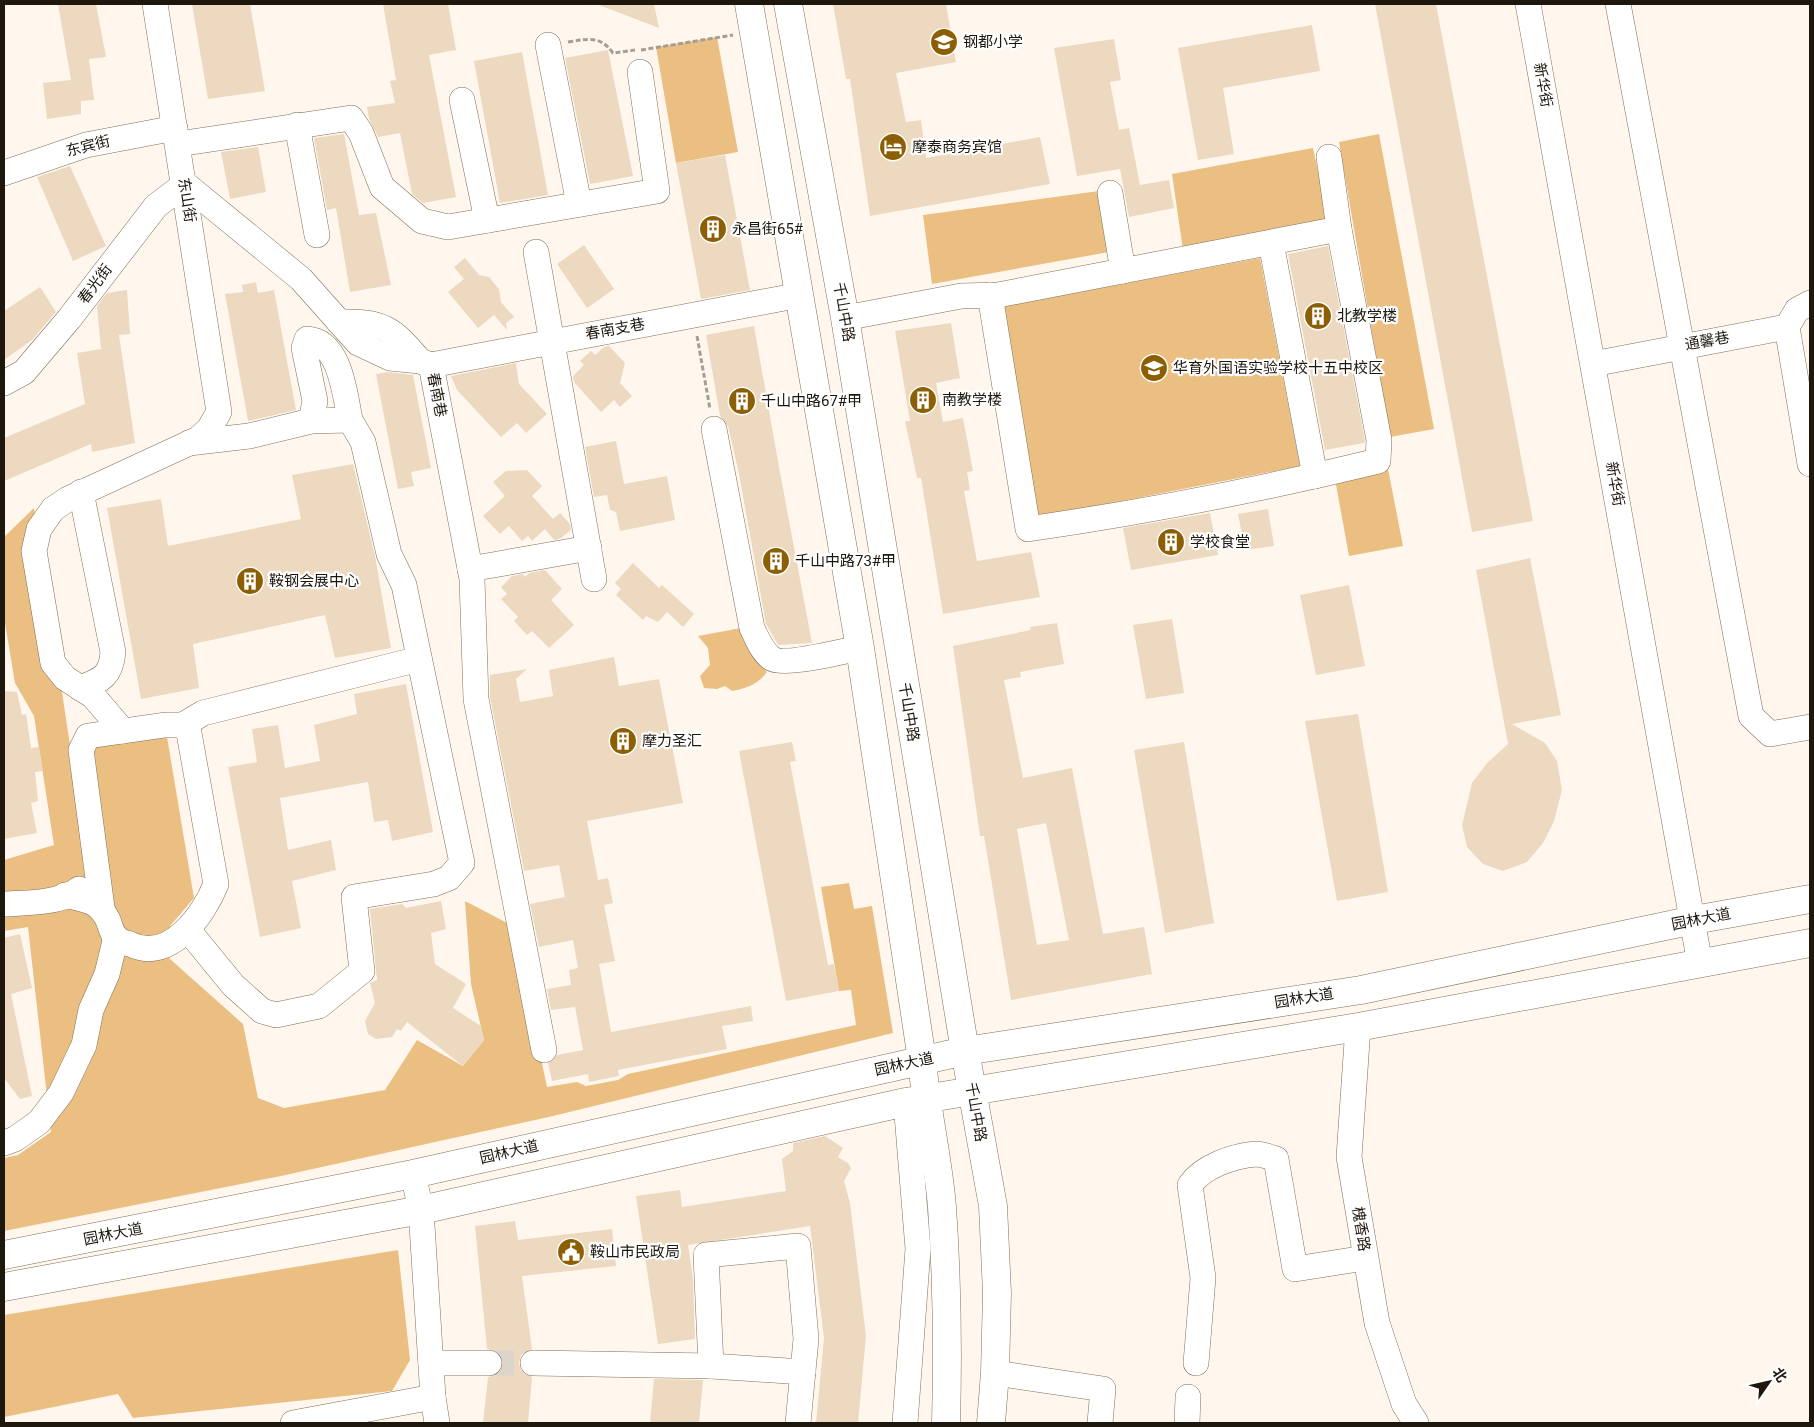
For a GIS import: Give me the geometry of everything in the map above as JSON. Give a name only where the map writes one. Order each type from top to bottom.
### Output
[{"type":"main road","points":[[749,4],[860,648],[922,1060],[916,1100],[942,1215],[949,1332],[946,1423]]},
{"type":"main road","name":"千山中路","points":[[788,4],[845,318],[965,1051],[993,1206],[997,1293],[995,1373],[991,1423]]},
{"type":"main road","name":"园林大道","points":[[4,1256],[413,1174],[965,1051],[1361,990],[1694,920],[1810,899]]},
{"type":"main road","points":[[4,1286],[421,1210],[916,1100],[1358,1027],[1810,944]]},
{"type":"street","name":"东山街","points":[[155,4],[219,397]]},
{"type":"street","points":[[1618,4],[1751,716],[1770,734],[1810,727]]},
{"type":"street","name":"新华街","points":[[1535,5],[1593,364],[1694,920],[1700,964]]},
{"type":"street","points":[[548,45],[579,204]]},
{"type":"street","points":[[462,100],[488,220],[657,191],[640,72]]},
{"type":"street","name":"东宾街","points":[[4,173],[86,145],[351,118],[361,133],[382,187],[422,221],[448,227],[488,220]]},
{"type":"street","points":[[296,125],[317,235]]},
{"type":"street","points":[[990,295],[1028,528],[1090,520],[1315,476],[1378,461],[1379,440],[1339,230],[1329,158]]},
{"type":"street","name":"春南巷","points":[[185,184],[301,279],[358,343],[390,358],[426,363],[470,569],[476,699],[490,783],[544,1050]]},
{"type":"street","name":"春光街","points":[[4,383],[24,372],[69,319],[156,206],[185,184]]},
{"type":"street","points":[[1110,192],[1123,271]]},
{"type":"street","points":[[845,318],[961,296],[990,295],[1339,230]]},
{"type":"street","points":[[1271,242],[1315,476]]},
{"type":"street","points":[[536,252],[594,579]]},
{"type":"street","name":"春南支巷","points":[[426,363],[800,295]]},
{"type":"street","points":[[1810,304],[1797,310],[1787,327],[1810,464]]},
{"type":"street","name":"通馨巷","points":[[1593,364],[1683,345],[1787,327]]},
{"type":"street","points":[[188,930],[234,985],[262,1011],[276,1014],[319,1006],[362,971],[354,897],[434,884],[449,878],[462,863],[404,585],[390,554],[363,442],[350,420],[342,378],[327,348],[317,340],[307,339],[304,348],[315,401],[311,421]]},
{"type":"street","points":[[219,397],[231,427],[250,436]]},
{"type":"street","points":[[123,731],[108,710],[93,696],[65,678],[53,663],[34,551],[39,529],[53,509],[81,492],[198,439],[209,429],[219,412],[219,397]]},
{"type":"street","points":[[189,443],[250,436],[311,421],[350,420]]},
{"type":"street","points":[[714,429],[752,628],[760,646],[772,659],[786,661],[860,648]]},
{"type":"street","points":[[80,688],[98,682],[106,676],[112,665],[113,652],[81,492]]},
{"type":"street","points":[[470,569],[588,548]]},
{"type":"street","points":[[140,950],[116,937],[102,908],[81,750],[88,736],[165,725],[184,726],[203,713],[419,659]]},
{"type":"street","points":[[107,974],[124,958],[140,950],[167,944],[188,930],[208,904],[216,884],[189,734],[184,726]]},
{"type":"street","points":[[4,904],[40,902],[75,892],[96,868]]},
{"type":"street","points":[[65,895],[89,901],[102,908]]},
{"type":"street","points":[[4,1143],[16,1139],[39,1122],[61,1093],[84,1045],[91,1010],[107,974],[116,937]]},
{"type":"street","name":"槐香路","points":[[1358,1027],[1349,1157],[1377,1323],[1404,1404],[1416,1423]]},
{"type":"street","points":[[905,1423],[918,1249],[916,1100]]},
{"type":"street","points":[[1196,1362],[1203,1278],[1190,1185],[1197,1175],[1214,1165],[1258,1154],[1276,1159],[1296,1269],[1365,1258]]},
{"type":"street","points":[[413,1174],[421,1210],[433,1397],[438,1423]]},
{"type":"street","points":[[711,1366],[706,1255],[798,1246],[806,1339],[798,1423]]},
{"type":"street","points":[[431,1363],[489,1363]]},
{"type":"street","points":[[533,1363],[711,1366],[803,1372]]},
{"type":"street","points":[[995,1373],[1104,1389],[1100,1423]]},
{"type":"street","points":[[293,1423],[433,1397]]},
{"type":"street","points":[[1187,1423],[1188,1397]]},
{"type":"path","points":[[548,45],[596,39],[606,43],[613,53],[754,31]]},
{"type":"path","points":[[694,315],[714,429]]},
{"type":"shaded area","points":[[717,37],[738,152],[676,163],[656,47]]},
{"type":"shaded area","points":[[1379,134],[1434,429],[1390,437],[1339,142]]},
{"type":"shaded area","points":[[1313,148],[1329,223],[1183,250],[1172,174]]},
{"type":"shaded area","points":[[1099,191],[1109,252],[932,284],[923,215]]},
{"type":"shaded area","points":[[1260,258],[1300,466],[1030,519],[995,308]]},
{"type":"shaded area","points":[[1388,469],[1403,546],[1349,556],[1335,479]]},
{"type":"shaded area","points":[[34,508],[70,745],[165,725],[194,898],[170,926],[170,959],[243,1024],[258,1098],[284,1108],[385,1090],[417,1040],[463,1066],[484,1040],[471,984],[465,901],[513,926],[547,1087],[577,1082],[586,1086],[618,1080],[628,1074],[856,1025],[851,990],[839,991],[821,887],[849,883],[854,909],[872,906],[893,1033],[553,1116],[281,1176],[4,1231],[4,1158],[18,1155],[51,1132],[28,927],[4,931],[4,860],[54,845],[34,716],[15,683],[4,617],[4,537]]},
{"type":"shaded area","points":[[741,628],[749,650],[767,672],[756,682],[737,690],[732,691],[725,686],[717,689],[704,688],[700,676],[710,665],[708,648],[698,636]]},
{"type":"shaded area","points":[[398,1250],[410,1360],[392,1391],[133,1418],[118,1394],[4,1417],[4,1315]]},
{"type":"building","points":[[58,4],[96,4],[106,57],[89,59],[94,100],[81,101],[81,114],[47,119],[43,83],[71,80]]},
{"type":"building","points":[[192,4],[250,4],[265,91],[208,99]]},
{"type":"building","points":[[383,4],[448,4],[456,50],[429,55],[456,197],[423,203],[412,194],[400,133],[378,137],[369,119],[367,107],[395,103],[390,81],[396,80]]},
{"type":"building","points":[[654,4],[659,28],[599,5]]},
{"type":"building","name":"摩泰商务宾馆","points":[[833,4],[946,4],[956,62],[896,73],[906,122],[921,120],[926,158],[1040,137],[1050,184],[870,216],[850,79],[846,79]]},
{"type":"building","points":[[1375,4],[1436,4],[1533,521],[1472,532]]},
{"type":"building","points":[[1312,25],[1320,71],[1223,88],[1234,154],[1198,160],[1178,48]]},
{"type":"building","points":[[1114,39],[1121,80],[1110,82],[1119,130],[1129,128],[1140,185],[1169,180],[1174,208],[1129,217],[1120,169],[1077,176],[1054,48]]},
{"type":"building","points":[[608,50],[633,176],[590,184],[565,58]]},
{"type":"building","points":[[522,52],[548,195],[500,203],[474,61]]},
{"type":"building","points":[[344,134],[359,215],[376,213],[391,285],[350,292],[336,208],[327,210],[314,138]]},
{"type":"building","points":[[258,147],[266,192],[230,199],[221,152]]},
{"type":"building","name":"永昌街65#","points":[[725,155],[750,290],[701,299],[676,163]]},
{"type":"building","points":[[70,166],[106,246],[73,261],[37,177]]},
{"type":"building","points":[[584,245],[614,289],[587,308],[557,264]]},
{"type":"building","name":"北教学楼","points":[[1328,246],[1365,441],[1364,443],[1325,450],[1288,254]]},
{"type":"building","points":[[465,258],[479,275],[489,277],[499,289],[501,302],[514,317],[506,323],[507,330],[494,315],[478,328],[448,292],[464,279],[454,267]]},
{"type":"building","points":[[256,282],[258,293],[274,290],[296,410],[248,421],[225,294],[243,292],[242,285]]},
{"type":"building","points":[[40,287],[56,312],[32,340],[4,360],[4,311]]},
{"type":"building","points":[[127,290],[130,334],[119,335],[135,443],[92,452],[91,444],[4,481],[4,438],[85,404],[77,353],[101,349],[97,306],[107,293]]},
{"type":"building","points":[[951,323],[960,378],[936,383],[943,422],[963,418],[973,471],[967,472],[970,490],[964,491],[977,561],[1031,552],[1040,597],[943,614],[921,478],[917,478],[905,421],[910,421],[895,331]]},
{"type":"building","points":[[754,326],[812,643],[778,645],[766,624],[739,474],[728,426],[720,416],[706,335]]},
{"type":"building","points":[[609,346],[625,363],[620,383],[632,396],[620,407],[614,400],[601,412],[574,382],[573,376],[584,365],[580,361],[591,351],[595,355],[604,347]]},
{"type":"building","points":[[516,363],[519,384],[547,414],[526,433],[517,423],[501,437],[457,390],[451,376]]},
{"type":"building","points":[[388,372],[413,375],[431,468],[411,472],[414,486],[398,489],[376,374]]},
{"type":"building","points":[[616,441],[624,484],[667,476],[675,520],[620,531],[616,512],[610,510],[607,495],[594,497],[585,447]]},
{"type":"building","name":"鞍钢会展中心","points":[[353,464],[375,556],[391,648],[335,658],[325,615],[193,644],[199,688],[141,699],[107,508],[161,499],[168,546],[301,519],[292,475]]},
{"type":"building","points":[[527,470],[542,486],[532,496],[553,519],[560,513],[570,524],[571,530],[561,538],[554,540],[545,529],[532,541],[528,536],[522,541],[509,526],[500,534],[483,516],[505,496],[493,482],[506,471]]},
{"type":"building","points":[[1268,509],[1274,546],[1245,550],[1238,514]]},
{"type":"building","name":"学校食堂","points":[[1210,513],[1218,555],[1131,570],[1123,528]]},
{"type":"building","points":[[1530,558],[1561,715],[1512,724],[1545,743],[1557,761],[1562,790],[1554,821],[1543,843],[1527,862],[1503,871],[1483,864],[1467,847],[1462,825],[1472,783],[1487,763],[1508,744],[1476,570]]},
{"type":"building","points":[[633,563],[659,588],[662,585],[694,614],[683,627],[667,612],[658,622],[646,616],[643,620],[616,595],[621,589],[615,583]]},
{"type":"building","points":[[545,570],[562,589],[551,600],[574,625],[549,648],[532,631],[527,635],[514,621],[518,617],[501,599],[507,594],[501,587],[512,576],[523,574],[525,577],[529,573]]},
{"type":"building","points":[[1349,585],[1365,666],[1316,675],[1300,595]]},
{"type":"building","points":[[1172,619],[1184,693],[1146,699],[1133,625]]},
{"type":"building","points":[[1057,623],[1064,664],[1020,672],[1021,677],[1004,680],[1023,778],[1072,768],[1103,934],[1144,927],[1152,974],[1011,1000],[984,836],[980,836],[953,646],[1031,630],[1030,627]],"holes":[[[1046,823],[1069,940],[1037,945],[1017,829]]]},
{"type":"building","points":[[614,657],[619,686],[659,679],[683,803],[587,821],[598,880],[608,878],[613,903],[604,905],[615,961],[599,964],[611,1032],[751,1006],[753,1021],[722,1026],[727,1049],[618,1070],[619,1076],[589,1082],[588,1074],[552,1081],[548,1063],[557,1055],[583,1050],[575,1007],[551,1010],[547,989],[571,985],[569,970],[578,968],[573,940],[539,947],[530,904],[565,897],[559,865],[524,871],[490,697],[490,675],[527,669],[516,679],[520,702],[553,696],[549,670]]},
{"type":"building","points":[[406,684],[433,832],[392,841],[388,820],[374,822],[368,782],[280,798],[288,850],[331,840],[336,870],[292,881],[301,928],[260,937],[228,767],[257,762],[252,729],[278,725],[285,768],[320,761],[314,725],[357,714],[354,694]]},
{"type":"building","points":[[4,691],[17,692],[22,715],[26,714],[31,748],[39,747],[43,771],[35,772],[38,801],[31,803],[37,833],[4,839]]},
{"type":"building","points":[[1358,714],[1388,892],[1337,901],[1305,721]]},
{"type":"building","points":[[792,742],[796,761],[790,762],[828,965],[834,964],[839,991],[786,1001],[739,751]]},
{"type":"building","points":[[1184,742],[1214,923],[1165,933],[1134,750]]},
{"type":"building","points":[[441,901],[446,929],[431,933],[435,964],[466,984],[453,1008],[481,1026],[484,1040],[463,1066],[407,1022],[401,1031],[397,1029],[392,1037],[376,1039],[368,1034],[365,1021],[375,1003],[370,983],[377,980],[370,909],[402,904],[406,908]]},
{"type":"building","points":[[20,934],[32,988],[11,994],[32,1096],[20,1099],[4,1078],[4,938]]},
{"type":"building","points":[[825,1136],[843,1148],[838,1157],[848,1163],[851,1168],[844,1181],[850,1203],[866,1336],[858,1423],[816,1423],[824,1338],[810,1226],[688,1245],[693,1279],[695,1339],[658,1344],[636,1196],[680,1190],[682,1207],[786,1191],[782,1159],[793,1151],[793,1143]]},
{"type":"building","points":[[515,1221],[518,1240],[612,1229],[616,1266],[522,1276],[532,1349],[521,1355],[519,1363],[521,1370],[532,1377],[528,1423],[483,1423],[488,1377],[497,1375],[502,1370],[503,1363],[497,1351],[487,1349],[475,1226]]},
{"type":"building","points":[[654,1379],[703,1380],[699,1423],[650,1423]]},
{"type":"tunnel","points":[[489,1363],[533,1363]]},
{"type":"place","name":"钢都小学","points":[[944,42]]},
{"type":"place","name":"摩泰商务宾馆","points":[[893,147]]},
{"type":"place","name":"永昌街65#","points":[[713,229]]},
{"type":"place","name":"北教学楼","points":[[1318,316]]},
{"type":"place","name":"华育外国语实验学校十五中校区","points":[[1154,368]]},
{"type":"place","name":"南教学楼","points":[[923,400]]},
{"type":"place","name":"千山中路67#甲","points":[[742,401]]},
{"type":"place","name":"学校食堂","points":[[1171,542]]},
{"type":"place","name":"千山中路73#甲","points":[[776,561]]},
{"type":"place","name":"鞍钢会展中心","points":[[250,581]]},
{"type":"place","name":"摩力圣汇","points":[[623,741]]},
{"type":"place","name":"鞍山市民政局","points":[[571,1252]]}]
